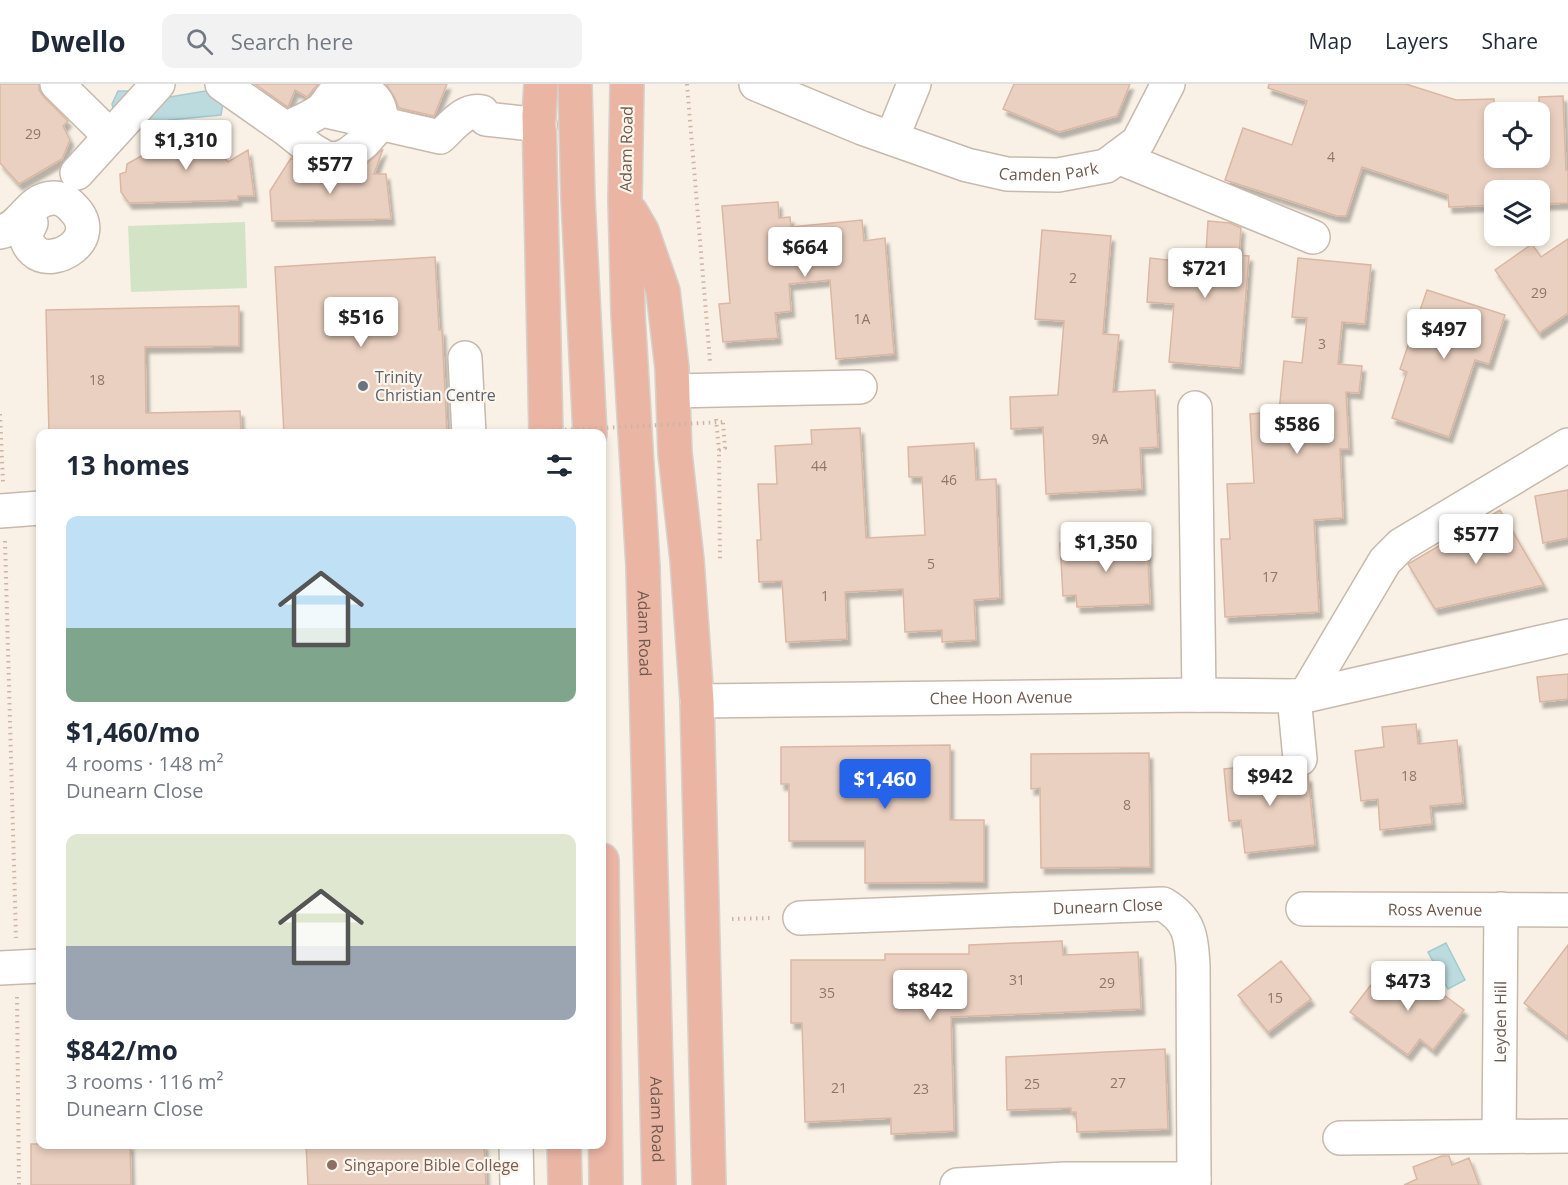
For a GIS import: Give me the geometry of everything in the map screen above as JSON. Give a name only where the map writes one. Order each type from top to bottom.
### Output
[{"type":"highway","points":[[541,84],[542,315],[546,429]]},
{"type":"highway","points":[[575,84],[578,199],[590,429]]},
{"type":"highway","name":"Adam Road","points":[[627,84],[624,200],[628,314],[643,567],[659,1185]]},
{"type":"highway","points":[[624,200],[642,231],[663,291],[673,391],[675,453],[687,560],[697,701],[709,1185]]},
{"type":"highway","points":[[564,1149],[566,1185]]},
{"type":"highway","points":[[606,1149],[606,1185]]},
{"type":"street","points":[[57,84],[111,136]]},
{"type":"street","points":[[77,172],[158,84]]},
{"type":"street","points":[[222,84],[320,156],[338,159],[354,151],[381,123],[380,104],[366,90],[347,87],[330,97],[322,110],[286,129]]},
{"type":"street","name":"Camden Park","points":[[756,84],[967,165],[1007,174],[1058,175],[1107,166],[1138,142],[1168,84]]},
{"type":"street","points":[[892,138],[914,84]]},
{"type":"street","points":[[381,123],[440,137],[466,114],[473,111],[482,112],[486,119],[540,125]]},
{"type":"street","points":[[1118,157],[1313,237]]},
{"type":"street","points":[[0,232],[7,231],[19,223],[36,202],[55,197],[68,203],[79,213],[84,228],[74,248],[55,256],[45,256],[35,253],[28,245],[25,235],[32,223]]},
{"type":"street","points":[[465,358],[469,429]]},
{"type":"street","points":[[673,391],[860,387]]},
{"type":"street","points":[[1195,408],[1199,695]]},
{"type":"street","points":[[1300,759],[1300,696],[1384,561],[1401,545],[1568,445]]},
{"type":"street","points":[[2,510],[36,508]]},
{"type":"street","name":"Chee Hoon Avenue","points":[[697,701],[1199,695],[1300,696],[1568,636]]},
{"type":"street","name":"Dunearn Close","points":[[800,918],[1163,904],[1177,912],[1188,928],[1193,965],[1194,1182],[957,1185]]},
{"type":"street","name":"Ross Avenue","points":[[1303,909],[1568,910]]},
{"type":"street","name":"Leyden Hill","points":[[1500,1136],[1501,909]]},
{"type":"street","points":[[1340,1138],[1568,1136]]},
{"type":"street","points":[[516,1149],[518,1185]]},
{"type":"path","points":[[0,414],[19,967],[19,1185]]},
{"type":"path","points":[[580,429],[723,422],[725,448],[719,450]]},
{"type":"path","points":[[725,920],[800,918]]},
{"type":"green space","points":[[245,222],[247,288],[131,292],[128,226]]},
{"type":"water","points":[[217,89],[223,103],[221,115],[169,120],[154,133],[136,115],[115,115],[112,104],[118,91],[133,91],[152,100]]},
{"type":"water","points":[[1446,943],[1465,980],[1448,989],[1428,952]]},
{"type":"building","points":[[0,84],[39,84],[39,90],[44,97],[68,121],[63,126],[70,140],[62,159],[19,184],[0,163]]},
{"type":"building","points":[[255,84],[318,84],[307,97],[295,90],[288,107]]},
{"type":"building","points":[[386,84],[447,84],[434,116],[399,108]]},
{"type":"building","points":[[1014,84],[1130,84],[1117,116],[1059,132],[1003,109]]},
{"type":"building","points":[[1269,84],[1406,84],[1456,100],[1494,99],[1494,102],[1484,102],[1484,168],[1550,168],[1550,102],[1539,102],[1539,97],[1563,96],[1568,203],[1550,204],[1550,180],[1484,180],[1484,205],[1449,207],[1448,195],[1362,167],[1346,216],[1337,216],[1225,180],[1243,128],[1292,145],[1307,101],[1268,88]]},
{"type":"building","points":[[169,124],[192,135],[201,127],[228,162],[248,150],[254,196],[238,196],[238,200],[129,203],[121,192],[120,174],[126,172],[127,164],[159,146],[154,139]]},
{"type":"building","points":[[383,149],[374,174],[386,174],[391,219],[272,221],[270,191],[291,158],[317,174],[337,178],[361,169]]},
{"type":"building","points":[[778,202],[779,218],[790,217],[791,227],[862,220],[864,241],[885,238],[894,354],[836,359],[830,280],[789,284],[791,311],[775,313],[778,338],[723,342],[719,304],[730,303],[722,206]]},
{"type":"building","points":[[1208,221],[1230,223],[1241,228],[1239,255],[1249,256],[1240,368],[1169,362],[1174,304],[1147,302],[1150,258],[1176,261],[1177,249],[1206,252]]},
{"type":"building","points":[[1042,230],[1111,236],[1103,334],[1119,335],[1113,392],[1155,390],[1158,447],[1140,448],[1142,489],[1046,494],[1043,427],[1011,429],[1010,397],[1058,395],[1064,321],[1035,319]]},
{"type":"building","points":[[1568,239],[1568,313],[1539,333],[1495,270],[1529,246],[1533,246],[1541,257]]},
{"type":"building","points":[[435,257],[439,330],[442,330],[447,429],[284,429],[275,267]]},
{"type":"building","points":[[1298,258],[1371,265],[1365,324],[1342,322],[1338,364],[1362,366],[1359,393],[1346,392],[1349,449],[1340,449],[1343,518],[1314,520],[1319,612],[1225,617],[1221,539],[1230,539],[1227,484],[1254,483],[1250,414],[1279,412],[1284,361],[1302,363],[1307,318],[1292,317]]},
{"type":"building","points":[[1427,290],[1505,315],[1489,364],[1475,360],[1449,437],[1392,418],[1407,372],[1400,369]]},
{"type":"building","points":[[239,306],[239,346],[145,347],[146,413],[240,411],[241,429],[49,429],[46,310]]},
{"type":"building","points":[[860,428],[866,538],[925,535],[922,477],[909,477],[908,447],[974,443],[976,480],[996,479],[1000,598],[974,600],[976,640],[942,642],[942,630],[905,632],[903,589],[845,592],[847,639],[786,642],[782,581],[759,582],[757,540],[761,540],[758,484],[777,484],[775,446],[812,444],[811,430]]},
{"type":"building","points":[[1568,490],[1568,538],[1543,543],[1535,496]]},
{"type":"building","points":[[1500,510],[1544,585],[1435,609],[1408,564]]},
{"type":"building","points":[[1147,539],[1150,604],[1077,607],[1076,595],[1063,596],[1060,543]]},
{"type":"building","points":[[1568,674],[1568,699],[1540,702],[1537,677]]},
{"type":"building","points":[[1416,724],[1418,744],[1457,740],[1463,803],[1430,806],[1432,824],[1380,830],[1378,799],[1361,801],[1355,751],[1384,747],[1382,727]]},
{"type":"building","points":[[950,745],[950,820],[984,820],[984,882],[865,883],[865,841],[789,841],[789,784],[781,784],[781,747]]},
{"type":"building","points":[[1149,753],[1150,867],[1041,868],[1040,788],[1031,789],[1031,754]]},
{"type":"building","points":[[1282,763],[1285,770],[1292,776],[1301,778],[1308,776],[1315,845],[1245,853],[1241,820],[1229,821],[1224,769]]},
{"type":"building","points":[[1062,941],[1063,955],[1138,952],[1141,1009],[951,1017],[954,1131],[891,1134],[891,1118],[805,1122],[802,1023],[791,1023],[791,960],[885,960],[885,954],[969,954],[969,945]]},
{"type":"building","points":[[1568,945],[1568,1037],[1524,1003]]},
{"type":"building","points":[[1281,961],[1311,999],[1268,1032],[1238,995]]},
{"type":"building","points":[[1410,970],[1464,1010],[1433,1050],[1420,1039],[1408,1055],[1350,1012],[1377,977],[1394,991]]},
{"type":"building","points":[[1165,1049],[1168,1129],[1077,1132],[1076,1112],[1071,1112],[1071,1108],[1007,1110],[1006,1057]]},
{"type":"building","points":[[31,1144],[36,1144],[36,1149],[130,1149],[131,1185],[31,1185]]},
{"type":"building","points":[[306,1149],[484,1149],[486,1185],[308,1185]]},
{"type":"building","points":[[1442,1156],[1449,1156],[1452,1165],[1469,1158],[1479,1185],[1404,1185],[1417,1179],[1413,1167]]},
{"type":"place","name":"Trinity Christian Centre","points":[[363,386]]},
{"type":"place","name":"Singapore Bible College","points":[[332,1165]]}]
